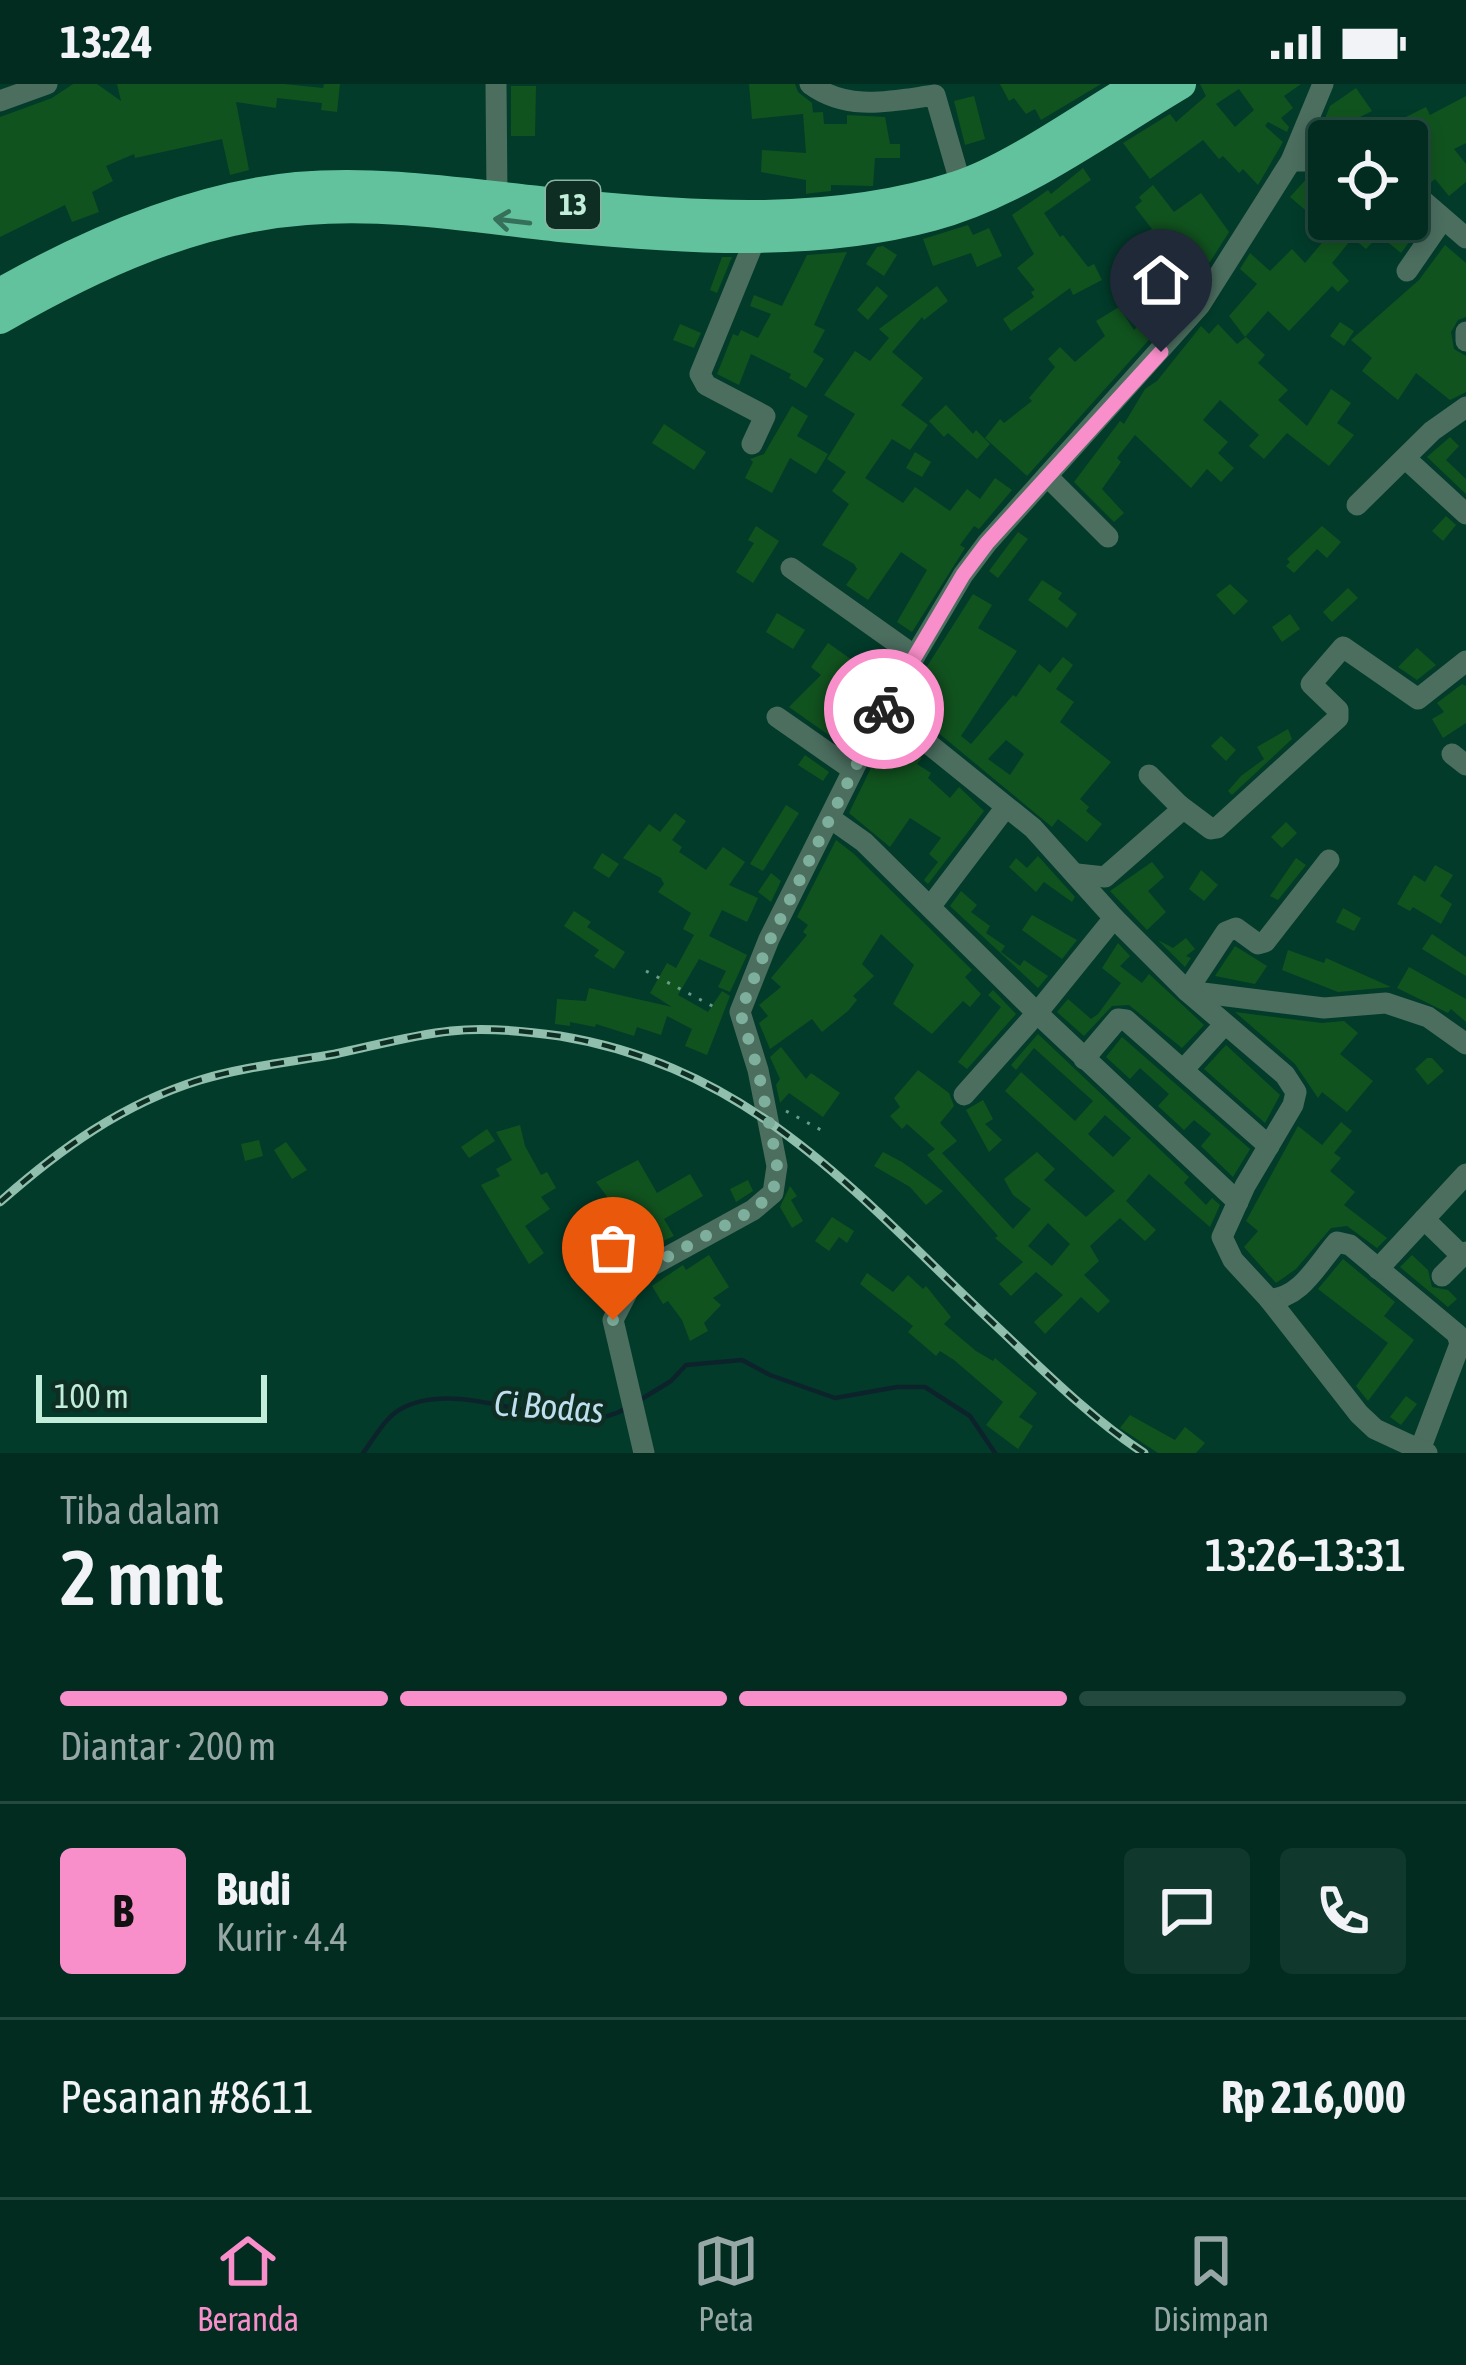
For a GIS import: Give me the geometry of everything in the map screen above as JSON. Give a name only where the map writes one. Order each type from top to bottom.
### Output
[{"type":"highway","name":"13","points":[[0,319],[79,274],[122,256],[176,236],[262,214],[347,208],[756,237],[929,217],[995,193],[1181,84]]},
{"type":"highway","name":"13","points":[[0,293],[110,236],[260,193],[344,185],[569,205],[764,215],[858,207],[961,185],[1127,87]]},
{"type":"street","points":[[0,101],[47,84]]},
{"type":"street","points":[[496,84],[497,195]]},
{"type":"street","points":[[810,84],[857,104],[933,90],[961,185]]},
{"type":"street","points":[[642,1443],[613,1320],[630,1287],[651,1266],[745,1215],[773,1193],[777,1166],[740,1012],[884,708],[963,575],[1000,526],[1200,305],[1291,161],[1323,84]]},
{"type":"street","points":[[1291,161],[1308,161]]},
{"type":"street","points":[[1428,206],[1466,238]]},
{"type":"street","points":[[1407,271],[1443,219]]},
{"type":"street","points":[[752,444],[765,416],[706,385],[700,374],[756,237]]},
{"type":"street","points":[[1466,332],[1466,341]]},
{"type":"street","points":[[1357,505],[1432,431],[1466,407]]},
{"type":"street","points":[[1405,458],[1466,514]]},
{"type":"street","points":[[1048,476],[1108,537]]},
{"type":"street","points":[[790,568],[915,656]]},
{"type":"street","points":[[1149,775],[1179,805],[1208,827],[1217,828],[1338,718],[1338,710],[1311,684],[1343,647],[1418,699],[1466,661]]},
{"type":"street","points":[[884,708],[1034,828],[1187,991],[1294,1085],[1293,1106],[1222,1237],[1233,1260],[1359,1414],[1375,1429],[1424,1451],[1460,1339],[1350,1245],[1337,1242],[1298,1289],[1284,1299],[1268,1299]]},
{"type":"street","points":[[777,717],[853,770]]},
{"type":"street","points":[[1077,874],[1105,877],[1178,814],[1179,805]]},
{"type":"street","points":[[930,908],[1006,807]]},
{"type":"street","points":[[830,818],[864,842],[1036,1013],[1238,1202]]},
{"type":"street","points":[[1187,991],[1226,932],[1236,928],[1258,944],[1265,942],[1329,860]]},
{"type":"street","points":[[964,1095],[1114,918]]},
{"type":"street","points":[[1187,991],[1324,1008],[1386,1003],[1428,1016],[1466,1044]]},
{"type":"street","points":[[1084,1059],[1120,1017],[1269,1146]]},
{"type":"street","points":[[1183,1070],[1225,1025]]},
{"type":"street","points":[[1378,1269],[1466,1174]]},
{"type":"street","points":[[1424,1220],[1464,1254],[1442,1276]]},
{"type":"path","points":[[646,971],[742,1022]]},
{"type":"path","points":[[763,1099],[821,1130]]},
{"type":"building","points":[[73,84],[97,84],[121,101],[117,84],[323,88],[324,84],[340,84],[337,112],[321,110],[322,103],[277,98],[276,108],[236,102],[249,170],[230,175],[222,139],[135,158],[134,154],[106,166],[113,181],[92,192],[99,212],[72,222],[65,205],[0,237],[0,117],[52,98]]},
{"type":"building","points":[[749,84],[795,84],[812,103],[813,113],[752,119]]},
{"type":"building","points":[[1000,84],[1101,84],[1041,120],[1035,109],[1026,114],[1014,98],[1009,101]]},
{"type":"building","points":[[1200,84],[1301,84],[1284,96],[1293,108],[1281,118],[1289,127],[1287,132],[1268,122],[1265,126],[1283,142],[1258,185],[1243,169],[1239,173],[1223,156],[1219,159],[1203,140],[1150,179],[1123,143],[1170,114],[1176,122],[1206,96]],"holes":[[[1239,89],[1254,110],[1235,127],[1216,104]]]},
{"type":"building","points":[[511,86],[536,86],[535,136],[511,136]]},
{"type":"building","points":[[1356,88],[1372,111],[1354,120],[1324,120],[1330,106]]},
{"type":"building","points":[[974,96],[985,139],[965,145],[954,101]]},
{"type":"building","points":[[1466,96],[1466,143],[1454,149],[1466,164],[1466,182],[1449,196],[1435,179],[1428,185],[1428,120],[1400,120],[1426,107],[1430,115]]},
{"type":"building","points":[[823,112],[824,124],[847,124],[847,115],[885,117],[890,144],[900,144],[900,158],[875,158],[873,186],[831,185],[831,191],[806,194],[806,180],[761,172],[762,150],[806,153],[803,113]]},
{"type":"building","points":[[1083,168],[1091,180],[1044,213],[1088,267],[1094,264],[1102,280],[1073,295],[1070,288],[1011,331],[1003,319],[1034,297],[1031,292],[1035,290],[1017,268],[1034,254],[1012,215],[1048,190],[1051,194]]},
{"type":"building","points":[[1308,177],[1308,212],[1290,197]]},
{"type":"building","points":[[1153,185],[1174,212],[1201,193],[1229,232],[1210,262],[1197,271],[1173,236],[1158,247],[1148,231],[1152,229],[1135,207]]},
{"type":"building","points":[[968,225],[973,235],[989,228],[1002,256],[977,267],[971,253],[933,266],[923,239]]},
{"type":"building","points":[[1324,240],[1351,240],[1332,263],[1349,281],[1338,292],[1332,286],[1289,331],[1268,311],[1245,337],[1229,316],[1257,284],[1240,269],[1250,253],[1270,271],[1292,249],[1305,263]]},
{"type":"building","points":[[1385,240],[1411,240],[1401,253]]},
{"type":"building","points":[[1445,245],[1466,263],[1466,317],[1451,332],[1454,349],[1466,356],[1466,392],[1450,400],[1416,373],[1398,400],[1362,371],[1372,358],[1351,340],[1419,280]]},
{"type":"building","points":[[877,247],[897,255],[884,276],[866,264]]},
{"type":"building","points":[[847,252],[814,325],[825,330],[813,352],[824,359],[806,388],[789,378],[791,374],[751,354],[739,385],[717,374],[733,334],[738,336],[741,330],[758,338],[771,314],[750,306],[754,295],[782,306],[807,255]]},
{"type":"building","points":[[1157,256],[1189,295],[1027,476],[985,438],[1000,419],[1004,423],[1032,401],[1029,398],[1055,367],[1048,359],[1060,347],[1075,362],[1105,336],[1096,321],[1119,307],[1134,330],[1165,298],[1141,271]]},
{"type":"building","points":[[722,257],[732,257],[717,293],[710,290]]},
{"type":"building","points":[[877,286],[888,296],[868,320],[857,310]]},
{"type":"building","points":[[937,286],[948,301],[924,320],[922,317],[892,352],[923,378],[901,405],[928,425],[910,450],[892,439],[865,478],[903,503],[915,487],[950,511],[967,489],[980,499],[995,478],[1012,490],[960,545],[965,548],[912,632],[897,622],[927,570],[901,552],[868,600],[846,585],[857,569],[854,564],[822,545],[849,504],[832,491],[846,472],[827,459],[855,414],[824,395],[855,351],[870,361],[889,338],[879,329]]},
{"type":"building","points":[[1340,322],[1354,331],[1344,346],[1330,336]]},
{"type":"building","points":[[680,324],[701,333],[694,348],[673,340]]},
{"type":"building","points":[[1218,324],[1237,344],[1246,337],[1265,355],[1258,363],[1288,390],[1278,400],[1307,426],[1331,389],[1351,403],[1337,423],[1354,435],[1329,466],[1287,433],[1264,459],[1249,446],[1259,435],[1220,400],[1203,420],[1228,442],[1218,453],[1234,468],[1221,482],[1207,469],[1191,488],[1135,435],[1102,489],[1124,513],[1114,522],[1074,482],[1120,421],[1124,424],[1145,389],[1157,381],[1201,326],[1209,334]]},
{"type":"building","points":[[946,405],[973,434],[976,430],[990,444],[977,459],[929,421]]},
{"type":"building","points":[[792,406],[808,416],[797,436],[828,454],[816,474],[790,458],[772,493],[745,478],[753,462],[750,459],[764,454]]},
{"type":"building","points":[[664,424],[706,452],[694,470],[652,443]]},
{"type":"building","points":[[1450,437],[1459,446],[1446,460],[1466,479],[1466,494],[1427,457]]},
{"type":"building","points":[[915,452],[931,462],[922,477],[906,468]]},
{"type":"building","points":[[1446,516],[1456,525],[1443,541],[1432,531]]},
{"type":"building","points":[[756,526],[779,541],[753,583],[736,572],[754,543],[748,540]]},
{"type":"building","points":[[1322,526],[1341,542],[1327,558],[1317,549],[1294,573],[1286,566],[1287,559]]},
{"type":"building","points":[[1018,532],[1028,539],[998,578],[989,571]]},
{"type":"building","points":[[1042,580],[1062,593],[1058,599],[1077,614],[1067,628],[1028,600]]},
{"type":"building","points":[[1230,584],[1248,601],[1234,615],[1216,595]]},
{"type":"building","points":[[1348,588],[1358,598],[1332,622],[1323,612]]},
{"type":"building","points":[[973,594],[992,605],[978,628],[1017,651],[961,736],[971,744],[1016,697],[1039,664],[1050,673],[1063,657],[1073,665],[1056,689],[1074,702],[1060,722],[1111,762],[1080,799],[1102,824],[1087,842],[1058,819],[1052,827],[930,726],[934,721],[905,701]],"holes":[[[1006,740],[1024,754],[1010,775],[988,759]]]},
{"type":"building","points":[[777,613],[805,630],[793,649],[766,632]]},
{"type":"building","points":[[1290,614],[1300,629],[1282,642],[1272,627]]},
{"type":"building","points":[[828,643],[879,679],[854,710],[863,717],[847,748],[789,707],[821,675],[811,667]]},
{"type":"building","points":[[1417,648],[1436,665],[1417,680],[1398,667]]},
{"type":"building","points":[[1462,684],[1466,686],[1466,723],[1443,738],[1432,719],[1444,712],[1437,703]]},
{"type":"building","points":[[1288,729],[1292,739],[1232,795],[1228,791],[1241,776],[1264,759],[1257,747]]},
{"type":"building","points":[[889,731],[922,758],[917,764],[931,773],[928,778],[950,798],[959,787],[984,811],[928,884],[924,880],[938,862],[929,854],[941,838],[910,818],[890,847],[849,813]]},
{"type":"building","points":[[1221,736],[1236,750],[1226,761],[1211,746]]},
{"type":"building","points":[[805,755],[829,772],[823,781],[798,765]]},
{"type":"building","points":[[786,805],[799,813],[763,871],[750,864]]},
{"type":"building","points":[[675,813],[686,821],[672,840],[682,847],[679,852],[706,870],[723,847],[745,862],[729,885],[758,898],[747,922],[722,910],[709,936],[747,955],[730,992],[718,987],[726,971],[699,959],[678,995],[708,1012],[722,991],[730,996],[707,1055],[685,1046],[692,1029],[667,1016],[661,1035],[637,1027],[634,1036],[596,1024],[555,1024],[557,999],[586,1001],[589,988],[672,1007],[650,993],[667,963],[676,968],[694,935],[683,929],[691,913],[658,892],[664,884],[661,878],[623,858],[649,824],[660,832]]},
{"type":"building","points":[[1286,822],[1297,833],[1282,848],[1271,837]]},
{"type":"building","points":[[836,840],[972,970],[965,977],[981,994],[970,1007],[963,1001],[932,1034],[893,1004],[914,965],[881,934],[862,964],[874,976],[853,996],[857,1000],[848,1011],[822,1032],[812,1019],[770,1049],[759,1023],[768,1016],[759,1005],[781,987],[771,978],[807,935],[803,932],[808,925],[797,917]]},
{"type":"building","points":[[602,853],[619,864],[609,878],[593,868]]},
{"type":"building","points":[[1038,856],[1075,897],[1072,902],[1044,882],[1036,892],[1009,867],[1016,858],[1027,868]]},
{"type":"building","points":[[1296,858],[1306,865],[1278,900],[1270,896]]},
{"type":"building","points":[[1152,862],[1164,877],[1148,891],[1166,912],[1147,930],[1110,891]]},
{"type":"building","points":[[1435,865],[1453,875],[1440,896],[1452,904],[1441,924],[1413,907],[1410,911],[1397,904],[1414,875],[1425,882]]},
{"type":"building","points":[[1201,870],[1218,885],[1204,901],[1189,889]]},
{"type":"building","points":[[771,873],[781,881],[771,902],[758,892]]},
{"type":"building","points":[[961,891],[977,905],[971,912],[990,926],[986,933],[1005,946],[1001,952],[1020,966],[1024,960],[1048,976],[1038,988],[950,906]]},
{"type":"building","points":[[1343,908],[1361,918],[1354,931],[1336,922]]},
{"type":"building","points":[[574,911],[591,922],[587,927],[625,952],[614,969],[594,956],[599,950],[564,926]]},
{"type":"building","points":[[1032,915],[1077,940],[1062,959],[1022,930]]},
{"type":"building","points":[[1432,934],[1466,957],[1466,976],[1422,949]]},
{"type":"building","points":[[1186,938],[1195,949],[1186,956],[1191,958],[1185,967],[1158,940],[1173,948]]},
{"type":"building","points":[[1118,943],[1130,956],[1120,966],[1142,983],[1149,974],[1204,1025],[1182,1048],[1129,1005],[1112,1006],[1084,1036],[1057,1012],[1068,999],[1091,1019],[1098,1014],[1121,983],[1102,968]]},
{"type":"building","points":[[1235,946],[1267,966],[1255,984],[1215,976]]},
{"type":"building","points":[[1288,950],[1324,963],[1326,958],[1391,987],[1338,992],[1282,970]]},
{"type":"building","points":[[1409,967],[1466,999],[1466,1022],[1451,1009],[1448,1013],[1397,988]]},
{"type":"building","points":[[993,990],[1016,1014],[967,1069],[958,1062],[1001,1007],[988,995]]},
{"type":"building","points":[[1235,1012],[1322,1023],[1344,1021],[1358,1033],[1340,1054],[1373,1081],[1347,1112],[1322,1092],[1318,1098],[1295,1064]]},
{"type":"building","points":[[1038,1034],[1189,1177],[1184,1183],[1206,1205],[1212,1198],[1220,1205],[1210,1227],[1149,1174],[1126,1201],[1156,1230],[1145,1241],[1120,1218],[1090,1246],[1099,1261],[1084,1275],[1110,1301],[1098,1313],[1081,1297],[1045,1334],[1034,1322],[1063,1295],[1036,1272],[1011,1296],[999,1284],[1023,1262],[995,1238],[998,1236],[927,1155],[935,1149],[907,1124],[902,1129],[890,1116],[900,1107],[894,1098],[918,1070],[949,1093],[954,1106],[940,1123],[957,1141],[942,1153],[1013,1229],[1031,1209],[1013,1195],[1004,1179],[1037,1152],[1055,1169],[1044,1180],[1086,1217],[1115,1191],[1005,1091],[1021,1072],[1075,1121],[1093,1101],[1034,1048],[1016,1070],[1011,1065]],"holes":[[[1105,1115],[1131,1138],[1113,1157],[1088,1134]],[[1048,1223],[1070,1244],[1052,1266],[1028,1246]]]},
{"type":"building","points":[[1122,1037],[1250,1149],[1233,1177],[1201,1146],[1211,1134],[1194,1120],[1184,1130],[1158,1106],[1169,1094],[1140,1068],[1130,1079],[1106,1057]]},
{"type":"building","points":[[1226,1045],[1280,1095],[1265,1123],[1204,1069]]},
{"type":"building","points":[[781,1047],[806,1079],[811,1073],[840,1093],[823,1117],[789,1093],[780,1103],[776,1085],[780,1079],[770,1057]]},
{"type":"building","points":[[1427,1058],[1444,1071],[1428,1085],[1415,1069]]},
{"type":"building","points":[[983,1100],[993,1119],[985,1124],[1002,1140],[989,1152],[966,1110]]},
{"type":"building","points":[[1341,1122],[1352,1131],[1334,1153],[1341,1158],[1330,1171],[1355,1192],[1344,1205],[1387,1238],[1377,1248],[1347,1226],[1331,1228],[1296,1269],[1276,1283],[1244,1247],[1258,1231],[1246,1221],[1298,1126],[1322,1145]]},
{"type":"building","points":[[520,1125],[541,1175],[547,1172],[556,1188],[541,1197],[550,1209],[525,1226],[544,1253],[529,1264],[481,1185],[500,1176],[496,1169],[512,1160],[496,1132]]},
{"type":"building","points":[[487,1129],[495,1141],[469,1158],[461,1147]]},
{"type":"building","points":[[259,1140],[263,1156],[245,1161],[241,1144]]},
{"type":"building","points":[[286,1142],[307,1170],[292,1179],[274,1150]]},
{"type":"building","points":[[883,1152],[943,1191],[926,1205],[910,1187],[874,1166]]},
{"type":"building","points":[[638,1160],[657,1193],[690,1174],[703,1196],[664,1219],[674,1236],[603,1276],[594,1263],[635,1236],[619,1204],[615,1207],[596,1182]]},
{"type":"building","points":[[748,1180],[753,1191],[736,1202],[730,1189]]},
{"type":"building","points":[[790,1186],[797,1196],[791,1200],[803,1221],[792,1228],[780,1207]]},
{"type":"building","points":[[832,1217],[854,1231],[847,1243],[839,1237],[829,1251],[815,1241]]},
{"type":"building","points":[[709,1255],[729,1287],[713,1298],[721,1305],[704,1323],[708,1331],[690,1341],[682,1320],[668,1301],[663,1304],[652,1286],[683,1265],[686,1270]]},
{"type":"building","points":[[1412,1255],[1428,1270],[1432,1287],[1448,1290],[1457,1299],[1448,1307],[1400,1267]]},
{"type":"building","points":[[1343,1259],[1395,1302],[1384,1316],[1414,1340],[1368,1401],[1356,1386],[1388,1343],[1318,1289]]},
{"type":"building","points":[[867,1273],[893,1292],[908,1275],[923,1289],[926,1286],[951,1317],[944,1324],[1037,1393],[1019,1417],[1033,1426],[1018,1449],[986,1425],[1003,1402],[954,1360],[940,1351],[936,1356],[908,1332],[913,1326],[860,1284]]},
{"type":"building","points":[[1406,1396],[1417,1404],[1401,1425],[1390,1417]]},
{"type":"building","points":[[1130,1415],[1175,1440],[1185,1427],[1205,1443],[1196,1453],[1158,1453],[1120,1428]]},
{"type":"waterway","name":"Ci Bodas","points":[[640,1400],[671,1381],[686,1365],[742,1360],[835,1398],[925,1387],[970,1416],[995,1453]]},
{"type":"waterway","name":"Ci Bodas","points":[[363,1453],[394,1414],[424,1400],[483,1402],[574,1418],[602,1417],[625,1409]]},
{"type":"railway","points":[[0,1202],[93,1130],[144,1102],[200,1080],[451,1031],[560,1036],[629,1052],[690,1076],[798,1143],[1066,1391],[1144,1453]]},
{"type":"way so far","points":[[613,1320],[620,1301],[651,1266],[753,1210],[773,1193],[777,1166],[769,1119],[740,1012],[770,940],[884,709]]},
{"type":"route","points":[[884,709],[963,575],[1000,526],[1161,352]]}]
